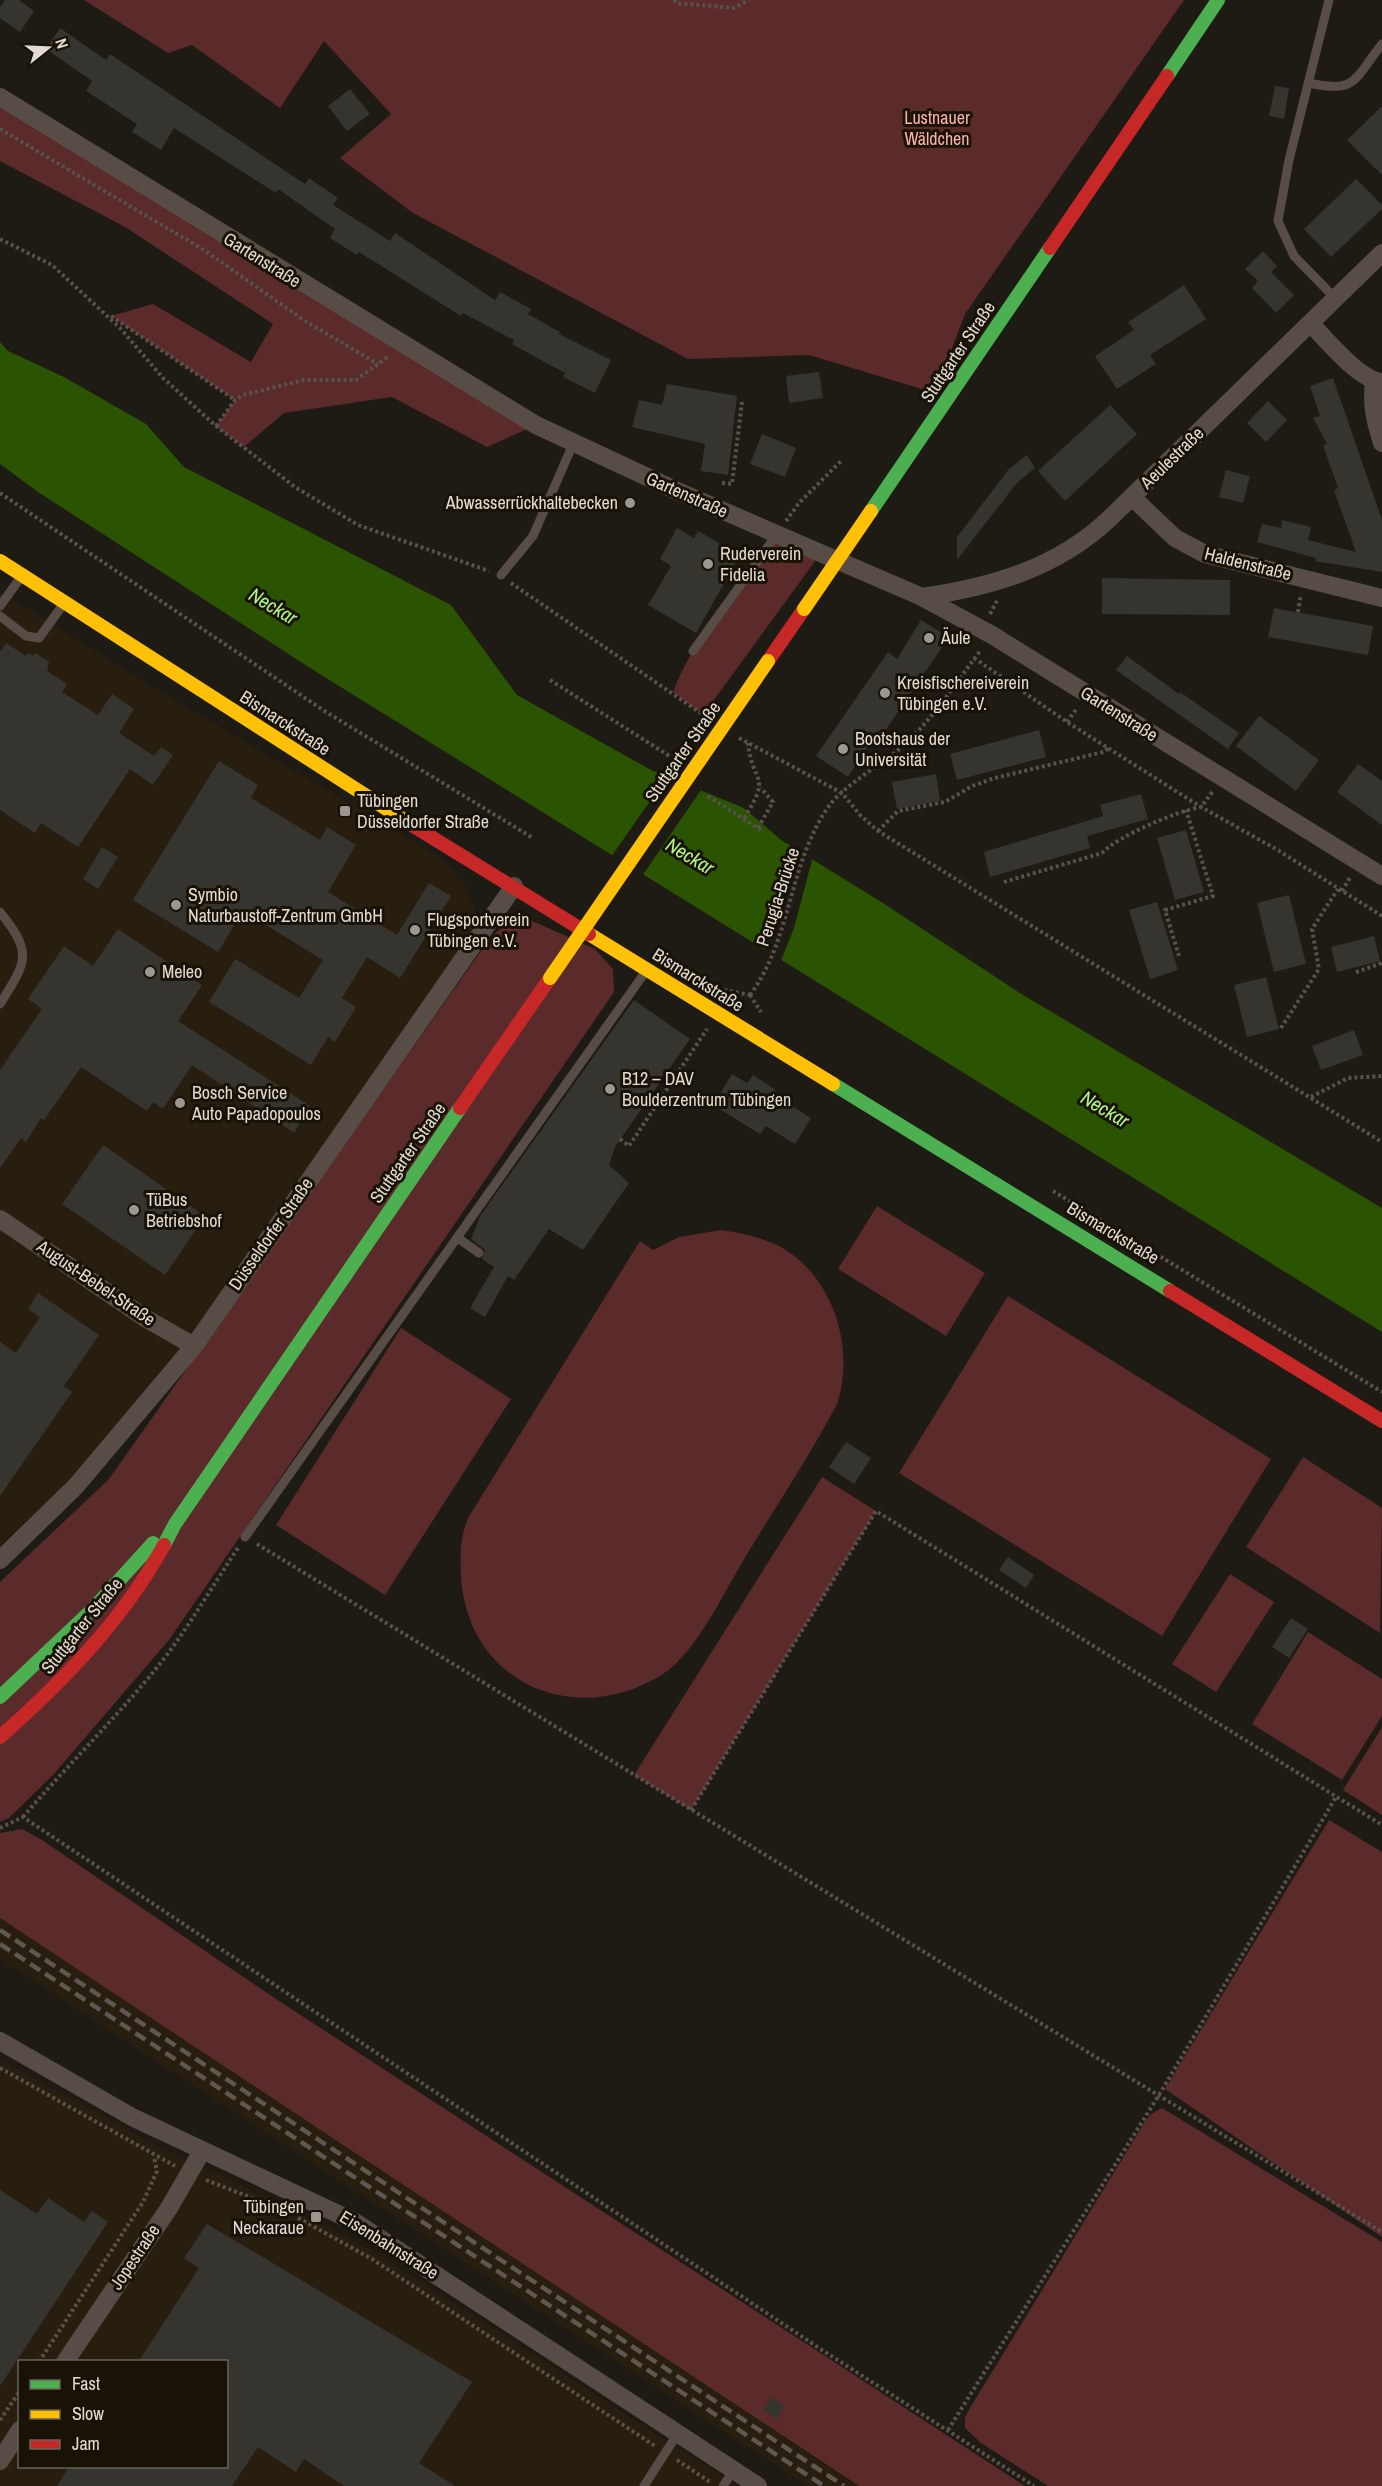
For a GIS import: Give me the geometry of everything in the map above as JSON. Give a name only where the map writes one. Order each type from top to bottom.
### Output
[{"type":"main road","name":"Stuttgarter Straße","points":[[0,1737],[53,1690],[82,1658],[159,1556],[175,1524],[804,609],[1218,0]]},
{"type":"main road","name":"Bismarckstraße","points":[[0,561],[364,796],[1382,1420]]},
{"type":"main road","name":"Stuttgarter Straße","points":[[0,1697],[69,1633],[148,1548],[175,1524]]},
{"type":"street","name":"Gartenstraße","points":[[0,98],[536,425],[573,444],[922,597],[987,632],[1382,876]]},
{"type":"street","name":"Aeulestraße","points":[[922,597],[973,589],[1008,579],[1072,549],[1095,532],[1382,253]]},
{"type":"street","points":[[1311,324],[1359,371],[1378,382],[1372,398],[1374,416],[1382,442]]},
{"type":"street","name":"Haldenstraße","points":[[1132,497],[1158,525],[1198,552],[1382,598]]},
{"type":"street","name":"Düsseldorfer Straße","points":[[0,1560],[76,1486],[194,1346],[514,886]]},
{"type":"street","name":"August-Bebel-Straße","points":[[0,1219],[145,1318],[194,1346]]},
{"type":"street","name":"Eisenbahnstraße","points":[[0,2041],[132,2117],[355,2222],[758,2486]]},
{"type":"street","name":"Jopestraße","points":[[66,2360],[191,2173],[202,2151]]},
{"type":"street","points":[[0,2461],[18,2433]]},
{"type":"lane","points":[[1329,0],[1287,171],[1278,221],[1294,256],[1336,299]]},
{"type":"lane","points":[[1309,83],[1335,89],[1345,87],[1382,44]]},
{"type":"lane","points":[[501,575],[533,536],[573,444]]},
{"type":"lane","points":[[693,651],[777,534]]},
{"type":"lane","points":[[0,606],[22,575]]},
{"type":"lane","points":[[0,616],[33,639],[44,634],[65,602]]},
{"type":"lane","points":[[0,912],[10,924],[24,956],[23,968],[0,1004]]},
{"type":"lane","points":[[245,1537],[648,969]]},
{"type":"lane","points":[[458,1238],[479,1253]]},
{"type":"lane","points":[[644,2486],[678,2433]]},
{"type":"lane","points":[[723,2486],[734,2470]]},
{"type":"path","points":[[674,0],[676,3],[734,8],[749,0]]},
{"type":"path","points":[[0,129],[204,250],[305,321],[378,364]]},
{"type":"path","points":[[0,239],[52,265],[120,327],[163,378],[216,426],[295,487],[358,525],[501,575],[712,721]]},
{"type":"path","points":[[111,316],[235,400]]},
{"type":"path","points":[[216,426],[235,400],[267,388],[304,380],[356,380],[404,345]]},
{"type":"path","points":[[722,483],[732,484],[742,402]]},
{"type":"path","points":[[777,534],[799,503],[842,460]]},
{"type":"path","points":[[0,493],[326,712],[533,838]]},
{"type":"path","name":"Perugia-Brücke","points":[[751,994],[769,966],[779,942],[797,873],[829,806],[921,729],[974,658],[1008,579]]},
{"type":"path","points":[[974,658],[1201,807],[1276,849],[1382,916]]},
{"type":"path","points":[[550,680],[671,757]]},
{"type":"path","points":[[730,732],[842,793],[860,815],[878,831],[1382,1142]]},
{"type":"path","points":[[708,796],[760,829],[773,802],[761,788],[758,774],[749,756],[748,743]]},
{"type":"path","points":[[878,831],[898,811],[945,802],[972,786],[995,778],[1102,752],[1109,748]]},
{"type":"path","points":[[744,818],[761,788]]},
{"type":"path","points":[[1004,882],[1102,853],[1113,842],[1186,810],[1201,807]]},
{"type":"path","points":[[1179,956],[1165,910],[1213,896],[1186,810]]},
{"type":"path","points":[[1281,1028],[1319,969],[1312,929],[1338,889]]},
{"type":"path","points":[[1356,972],[1382,963]]},
{"type":"path","points":[[620,1139],[629,1146],[718,1014]]},
{"type":"path","points":[[1311,1097],[1348,1078],[1382,1076]]},
{"type":"path","points":[[691,1810],[876,1511],[1382,1825]]},
{"type":"path","points":[[0,1828],[22,1817],[59,1775],[102,1734],[158,1667],[245,1537],[1382,2232]]},
{"type":"path","points":[[948,2430],[1159,2095],[1336,1797]]},
{"type":"path","points":[[22,1817],[822,2350],[1034,2486]]},
{"type":"path","points":[[0,2068],[154,2156],[283,2210]]},
{"type":"path","points":[[40,2360],[143,2202],[157,2171],[154,2156]]},
{"type":"path","points":[[291,2214],[372,2259],[716,2486]]},
{"type":"path","points":[[0,2420],[18,2394]]},
{"type":"shaded area","points":[[0,591],[138,678],[443,859],[465,884],[478,916],[475,934],[168,1366],[71,1480],[0,1546]]},
{"type":"shaded area","points":[[0,1918],[859,2486],[807,2486],[0,1959]]},
{"type":"shaded area","points":[[0,2059],[157,2146],[273,2200],[373,2251],[737,2486],[0,2486]]},
{"type":"green space","name":"Lustnauer Wäldchen","points":[[84,0],[1184,0],[965,314],[935,393],[809,355],[688,359],[413,213],[340,158],[391,114],[324,41],[280,108],[192,45],[168,53]]},
{"type":"green space","points":[[0,97],[536,425],[487,447],[392,397],[284,413],[244,447],[216,426],[235,400],[111,316],[153,304],[251,362],[273,324],[125,227],[0,161]]},
{"type":"green space","points":[[777,534],[821,553],[703,715],[673,692],[693,650],[706,630]]},
{"type":"green space","points":[[528,919],[595,949],[613,969],[614,992],[169,1640],[53,1775],[9,1818],[0,1822],[0,1582],[109,1479],[490,938],[508,922]]},
{"type":"green space","points":[[877,1206],[985,1273],[946,1336],[838,1269]]},
{"type":"green space","points":[[721,1230],[765,1240],[779,1246],[798,1259],[814,1275],[826,1294],[841,1337],[844,1360],[837,1404],[816,1443],[699,1636],[675,1664],[663,1674],[629,1690],[595,1697],[562,1696],[531,1686],[504,1669],[483,1644],[468,1613],[461,1576],[462,1540],[465,1525],[640,1241],[653,1250],[679,1237]]},
{"type":"green space","points":[[1008,1296],[1271,1459],[1162,1636],[899,1473]]},
{"type":"green space","points":[[401,1328],[511,1399],[385,1595],[276,1525]]},
{"type":"green space","points":[[1303,1457],[1382,1508],[1380,1633],[1246,1547]]},
{"type":"green space","points":[[822,1477],[876,1511],[691,1810],[634,1775]]},
{"type":"green space","points":[[1230,1574],[1274,1602],[1216,1692],[1172,1664]]},
{"type":"green space","points":[[1308,1632],[1382,1679],[1382,1716],[1342,1780],[1252,1724]]},
{"type":"green space","points":[[1382,1727],[1382,1815],[1343,1790]]},
{"type":"green space","points":[[1329,1820],[1382,1852],[1382,2237],[1165,2089]]},
{"type":"green space","points":[[22,1829],[42,1840],[279,2001],[1025,2486],[859,2486],[0,1918],[0,1833]]},
{"type":"green space","points":[[1162,2108],[1382,2242],[1382,2486],[1048,2486],[981,2443],[965,2428],[965,2417],[970,2408],[1146,2120]]},
{"type":"water","name":"Neckar","points":[[0,342],[8,351],[64,377],[146,424],[184,467],[451,605],[517,695],[651,770],[744,808],[781,840],[883,903],[1023,995],[1382,1208],[1382,1332],[318,673],[38,492],[0,464]]},
{"type":"pier","points":[[669,774],[703,787],[642,876],[611,857]]},
{"type":"pier","points":[[797,846],[813,856],[794,928],[780,963],[764,953]]},
{"type":"building","points":[[5,0],[19,0],[34,11],[20,32],[0,18],[0,7]]},
{"type":"building","points":[[60,28],[106,60],[110,54],[305,184],[309,178],[338,198],[333,205],[390,241],[395,233],[495,300],[500,292],[531,309],[528,314],[560,332],[559,334],[611,360],[595,393],[563,377],[565,373],[512,344],[514,340],[463,313],[461,316],[359,252],[357,255],[330,238],[335,229],[278,189],[276,193],[174,128],[161,150],[132,132],[137,124],[86,91],[92,81],[46,49]]},
{"type":"building","points":[[1275,86],[1289,88],[1284,119],[1269,116]]},
{"type":"building","points":[[350,89],[370,114],[347,131],[328,106]]},
{"type":"building","points":[[1382,106],[1382,175],[1347,140]]},
{"type":"building","points":[[1356,179],[1382,205],[1382,209],[1331,257],[1304,229]]},
{"type":"building","points":[[1263,251],[1277,266],[1271,272],[1294,295],[1276,313],[1252,288],[1258,281],[1245,269]]},
{"type":"building","points":[[1184,285],[1206,319],[1150,355],[1156,364],[1117,389],[1095,356],[1134,330],[1128,322]]},
{"type":"building","points":[[819,372],[823,398],[789,403],[786,376]]},
{"type":"building","points":[[1333,378],[1382,520],[1382,572],[1315,561],[1316,558],[1257,542],[1262,524],[1281,528],[1282,520],[1311,527],[1308,540],[1356,552],[1334,490],[1338,488],[1323,445],[1327,444],[1313,418],[1320,416],[1310,386]]},
{"type":"building","points":[[667,384],[737,396],[728,475],[701,471],[705,444],[632,427],[639,400],[662,405]]},
{"type":"building","points":[[1268,401],[1287,420],[1266,442],[1247,423]]},
{"type":"building","points":[[1110,405],[1137,434],[1065,501],[1038,471]]},
{"type":"building","points":[[762,434],[796,448],[785,477],[750,464]]},
{"type":"building","points":[[1027,455],[1035,468],[1017,483],[957,560],[957,537],[1009,469]]},
{"type":"building","points":[[1226,470],[1250,476],[1243,503],[1219,497]]},
{"type":"building","points":[[677,528],[694,538],[698,531],[740,555],[696,633],[648,605],[671,566],[660,559]]},
{"type":"building","points":[[1102,578],[1230,580],[1230,615],[1102,614]]},
{"type":"building","points":[[1274,608],[1373,626],[1368,655],[1268,637]]},
{"type":"building","points":[[921,620],[949,637],[883,734],[878,731],[848,777],[816,756],[888,652],[897,659]]},
{"type":"building","points":[[6,643],[26,656],[28,653],[33,656],[35,653],[49,662],[47,671],[67,684],[62,692],[98,715],[112,694],[134,709],[119,733],[154,756],[161,747],[173,755],[153,785],[130,769],[78,847],[41,823],[35,833],[0,810],[0,652]]},
{"type":"building","points":[[1127,656],[1179,694],[1180,692],[1239,733],[1228,749],[1116,670]]},
{"type":"building","points":[[1259,716],[1319,760],[1296,791],[1236,746]]},
{"type":"building","points":[[1039,730],[1046,757],[957,780],[950,754]]},
{"type":"building","points":[[219,761],[258,785],[251,798],[320,840],[327,827],[356,845],[328,892],[397,935],[429,883],[451,896],[400,978],[367,957],[342,998],[356,1007],[335,1042],[328,1037],[311,1065],[209,1002],[235,959],[299,998],[323,960],[243,911],[218,952],[133,900]]},
{"type":"building","points":[[1358,764],[1382,781],[1382,825],[1337,792]]},
{"type":"building","points":[[936,774],[940,801],[897,809],[892,782]]},
{"type":"building","points":[[1141,794],[1148,819],[1087,836],[1090,848],[990,877],[984,852],[1103,816],[1100,805]]},
{"type":"building","points":[[1186,830],[1204,892],[1175,900],[1157,838]]},
{"type":"building","points":[[102,847],[118,857],[98,889],[83,879]]},
{"type":"building","points":[[1289,895],[1306,964],[1274,972],[1257,903]]},
{"type":"building","points":[[1157,902],[1178,970],[1150,979],[1129,910]]},
{"type":"building","points":[[118,929],[202,985],[178,1021],[310,1106],[294,1133],[192,1065],[163,1109],[153,1102],[147,1111],[81,1067],[44,1120],[41,1118],[26,1142],[21,1138],[0,1168],[0,1070],[42,1009],[28,999],[64,946],[93,966]]},
{"type":"building","points":[[1374,936],[1380,961],[1337,972],[1331,947]]},
{"type":"building","points":[[1266,977],[1279,1029],[1247,1037],[1234,985]]},
{"type":"building","name":"B12 – DAV Boulderzentrum Tübingen","points":[[634,1000],[690,1039],[615,1147],[609,1165],[629,1183],[583,1250],[549,1229],[514,1280],[508,1276],[485,1317],[470,1308],[494,1267],[482,1259],[485,1250],[471,1239],[480,1216]]},
{"type":"building","points":[[1354,1030],[1363,1055],[1321,1070],[1312,1046]]},
{"type":"building","points":[[732,1074],[747,1083],[753,1075],[776,1090],[773,1094],[811,1118],[795,1144],[766,1126],[760,1134],[713,1105]]},
{"type":"building","name":"TüBus Betriebshof","points":[[103,1145],[205,1216],[165,1275],[62,1204]]},
{"type":"building","points":[[38,1293],[99,1335],[64,1386],[72,1392],[0,1496],[0,1342],[16,1353],[40,1317],[28,1309]]},
{"type":"building","points":[[846,1442],[871,1458],[854,1484],[829,1467]]},
{"type":"building","points":[[1008,1557],[1034,1575],[1026,1588],[999,1570]]},
{"type":"building","points":[[1291,1618],[1308,1629],[1289,1658],[1272,1647]]},
{"type":"building","points":[[0,2190],[37,2214],[48,2198],[84,2222],[92,2211],[108,2222],[0,2386]]},
{"type":"building","points":[[207,2224],[472,2382],[419,2463],[455,2486],[344,2486],[304,2459],[296,2472],[258,2447],[232,2486],[57,2486],[69,2468],[228,2468],[228,2360],[140,2360],[199,2268],[184,2258]]},
{"type":"building","points":[[771,2397],[785,2406],[777,2419],[763,2410]]},
{"type":"railway","points":[[0,1930],[844,2486]]},
{"type":"railway","points":[[0,1944],[824,2486]]},
{"type":"traffic: fast","points":[[1167,76],[1218,0]]},
{"type":"traffic: fast","points":[[871,511],[1050,248]]},
{"type":"traffic: fast","points":[[833,1084],[1170,1291]]},
{"type":"traffic: fast","points":[[164,1545],[175,1524],[460,1108]]},
{"type":"traffic: fast","points":[[0,1697],[94,1608],[153,1543]]},
{"type":"traffic: slow","points":[[804,609],[871,511]]},
{"type":"traffic: slow","points":[[0,561],[407,822]]},
{"type":"traffic: slow","points":[[550,978],[768,661]]},
{"type":"traffic: slow","points":[[589,934],[833,1084]]},
{"type":"traffic: jam","points":[[1050,248],[1167,76]]},
{"type":"traffic: jam","points":[[768,661],[804,609]]},
{"type":"traffic: jam","points":[[407,822],[589,934]]},
{"type":"traffic: jam","points":[[460,1108],[550,978]]},
{"type":"traffic: jam","points":[[1170,1291],[1382,1421]]},
{"type":"traffic: jam","points":[[0,1737],[69,1671],[111,1624],[130,1599],[164,1545]]},
{"type":"place","name":"Abwasserrückhaltebecken","points":[[630,503]]},
{"type":"place","name":"Ruderverein Fidelia","points":[[708,564]]},
{"type":"place","name":"Äule","points":[[929,638]]},
{"type":"place","name":"Kreisfischereiverein Tübingen e.V.","points":[[885,693]]},
{"type":"place","name":"Bootshaus der Universität","points":[[843,749]]},
{"type":"place","name":"Tübingen Düsseldorfer Straße","points":[[345,811]]},
{"type":"place","name":"Symbio Naturbaustoff-Zentrum GmbH","points":[[176,905]]},
{"type":"place","name":"Flugsportverein Tübingen e.V.","points":[[415,930]]},
{"type":"place","name":"Meleo","points":[[150,972]]},
{"type":"place","name":"B12 – DAV Boulderzentrum Tübingen","points":[[610,1089]]},
{"type":"place","name":"Bosch Service Auto Papadopoulos","points":[[180,1103]]},
{"type":"place","name":"TüBus Betriebshof","points":[[134,1210]]},
{"type":"place","name":"Tübingen Neckaraue","points":[[316,2217]]}]
